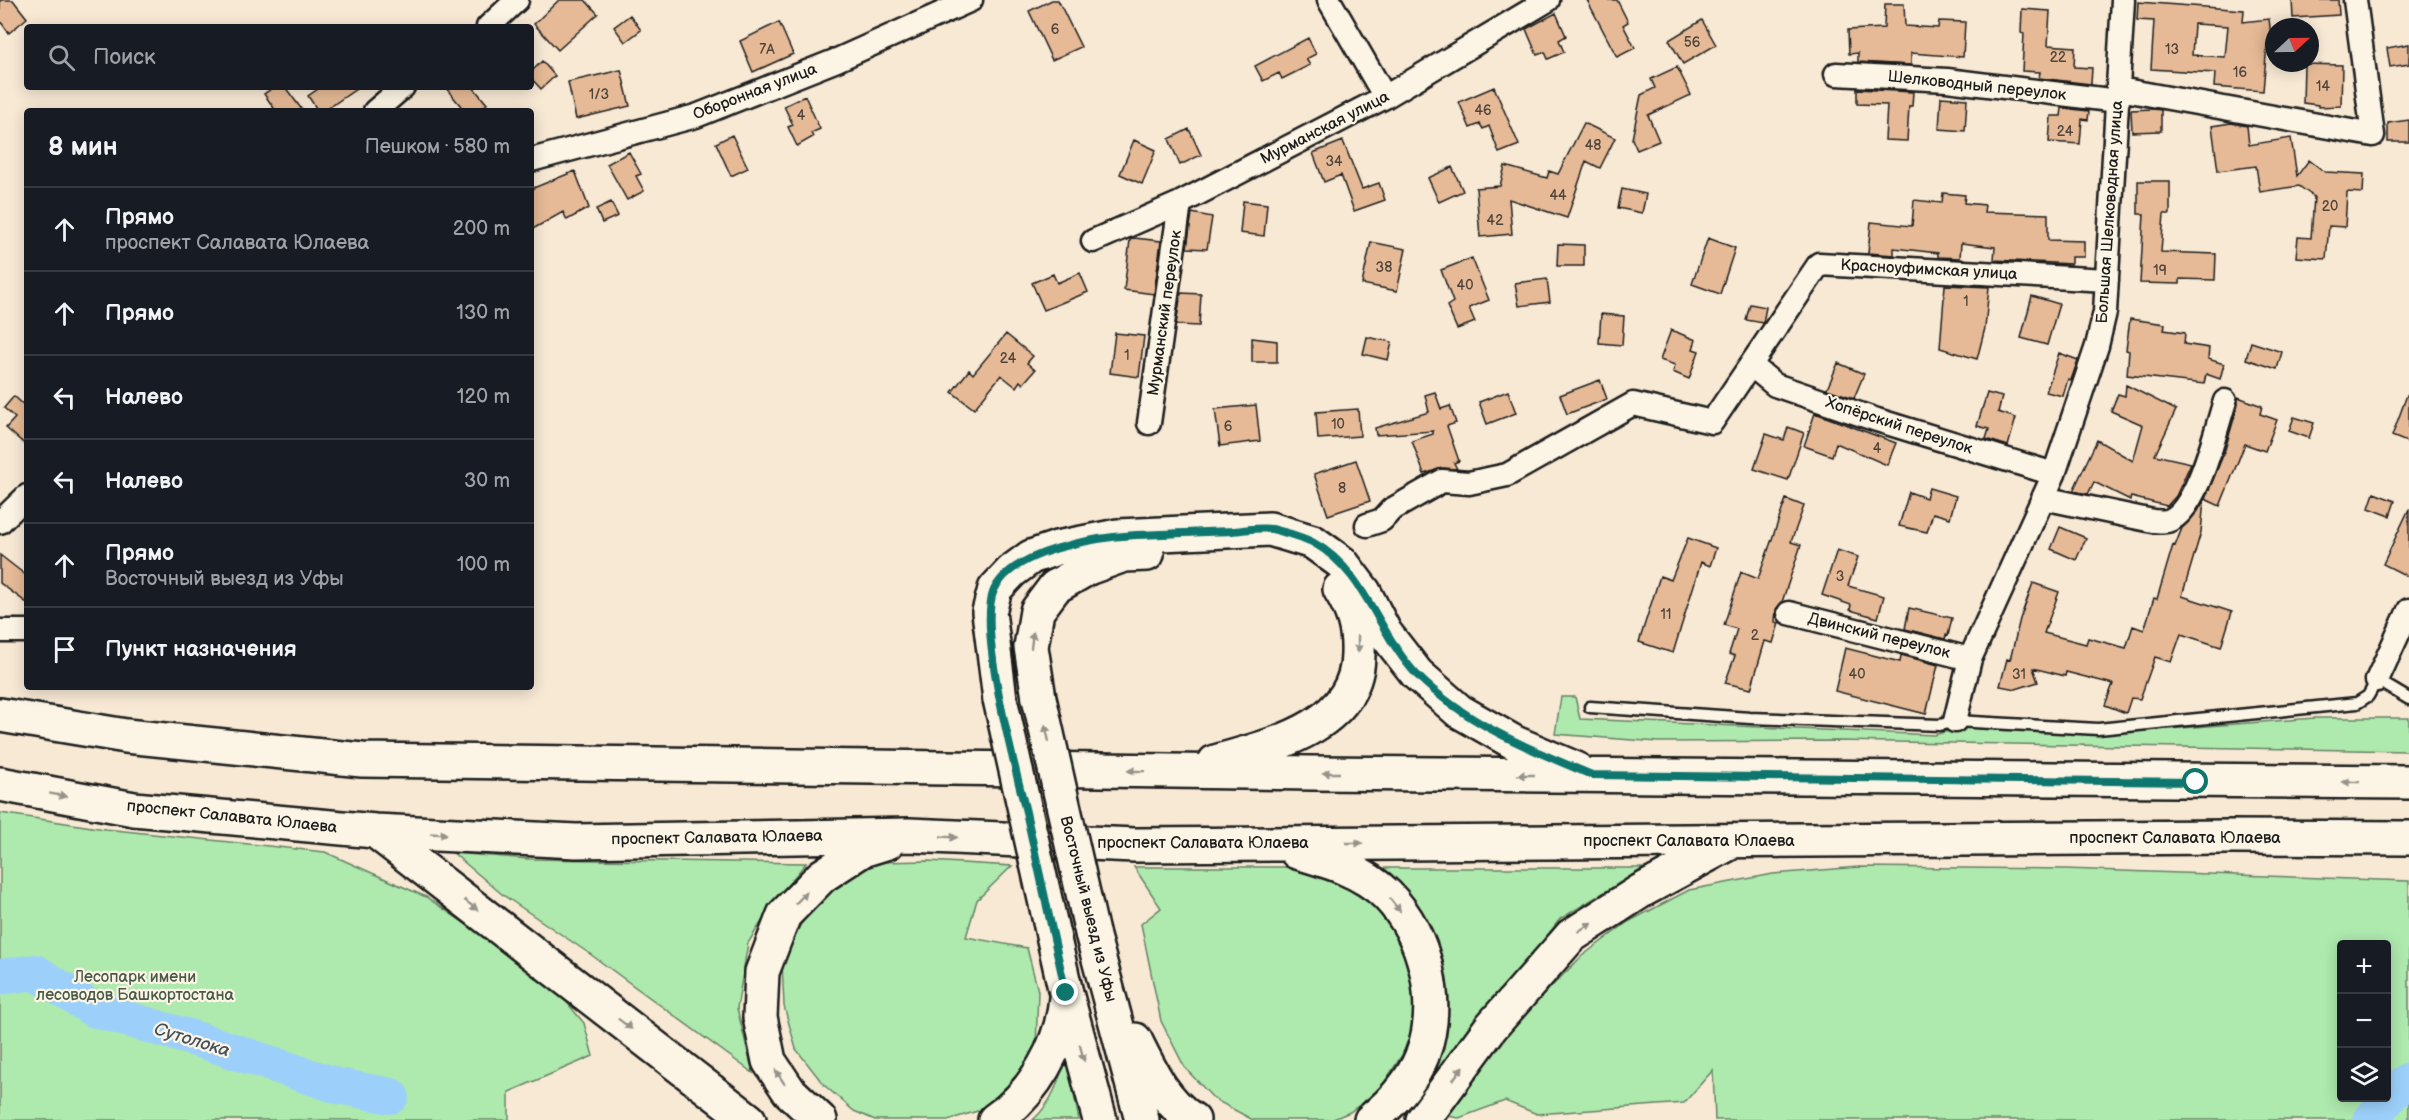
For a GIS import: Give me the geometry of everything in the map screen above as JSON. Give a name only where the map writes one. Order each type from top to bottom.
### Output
[{"type":"main road","points":[[1100,1120],[1066,993],[1000,699],[989,612],[995,589],[1012,571],[1031,557],[1057,548],[1118,536],[1270,529],[1313,542],[1342,563],[1364,592],[1385,633],[1417,674],[1459,711],[1515,742],[1592,775]]},
{"type":"main road","name":"Восточный выезд из Уфы","points":[[1142,1120],[1092,933],[1039,698],[1030,648],[1037,611],[1055,587],[1088,568],[1124,555],[1272,547],[1310,560],[1334,579],[1350,605],[1359,633],[1358,659],[1352,687],[1336,709],[1313,727],[1272,746],[1182,771]]},
{"type":"main road","points":[[0,715],[126,736],[362,760],[1182,771],[2409,782]]},
{"type":"main road","name":"проспект Салавата Юлаева","points":[[0,784],[134,809],[375,831],[576,841],[909,835],[1135,845],[2229,837],[2409,838]]},
{"type":"main road","points":[[375,831],[749,1120]]},
{"type":"main road","points":[[820,1120],[789,1091],[769,1061],[760,1017],[762,972],[784,915],[822,876],[862,850],[909,835]]},
{"type":"main road","points":[[1423,1120],[1491,1027],[1571,936],[1641,891],[1733,842]]},
{"type":"main road","points":[[1270,843],[1332,862],[1363,877],[1393,902],[1406,919],[1420,946],[1428,976],[1430,1004],[1428,1032],[1422,1056],[1395,1098],[1371,1120]]},
{"type":"main road","points":[[1103,976],[1154,1079],[1181,1112],[1193,1120]]},
{"type":"main road","points":[[995,1120],[1012,1108],[1032,1086],[1064,1017],[1066,993]]},
{"type":"street","points":[[491,24],[517,0]]},
{"type":"street","name":"Оборонная улица","points":[[534,159],[696,116],[837,60],[971,0]]},
{"type":"street","points":[[1329,0],[1385,97]]},
{"type":"street","name":"Мурманская улица","points":[[1093,241],[1180,202],[1385,97],[1548,0]]},
{"type":"street","name":"Большая Шелководная улица","points":[[1955,721],[1970,659],[2054,474],[2097,346],[2106,312],[2123,0]]},
{"type":"street","name":"Шелководный переулок","points":[[1836,74],[1947,80],[2118,95],[2373,135],[2355,0]]},
{"type":"street","points":[[378,108],[400,90]]},
{"type":"street","name":"Мурманский переулок","points":[[1149,423],[1180,202]]},
{"type":"street","name":"Красноуфимская улица","points":[[1366,525],[1382,520],[1390,510],[1442,481],[1469,483],[1507,475],[1633,404],[1712,422],[1819,264],[2107,280]]},
{"type":"street","name":"Хопёрский переулок","points":[[1751,366],[1775,385],[1877,420],[2054,474]]},
{"type":"street","points":[[2043,498],[2153,521],[2168,521],[2182,512],[2200,481],[2225,401]]},
{"type":"street","points":[[0,522],[24,499]]},
{"type":"street","points":[[2377,680],[2409,610]]},
{"type":"street","name":"Двинский переулок","points":[[1789,614],[1970,659]]},
{"type":"street","points":[[0,632],[24,631]]},
{"type":"lane","points":[[1590,707],[1750,718],[1940,725],[1955,721],[2098,729],[2358,703],[2368,696],[2377,680],[2409,699]]},
{"type":"green space","points":[[1561,697],[1575,697],[1580,719],[1934,735],[1963,727],[2102,734],[2315,718],[2409,718],[2409,751],[1836,741],[1658,742],[1555,734]]},
{"type":"green space","name":"Лесопарк имени лесоводов Башкортостана","points":[[0,813],[105,829],[325,852],[426,897],[549,981],[584,1023],[593,1056],[509,1092],[509,1120],[0,1120]]},
{"type":"green space","points":[[453,853],[529,859],[806,863],[776,899],[748,943],[737,1008],[753,1073],[590,954],[503,895]]},
{"type":"green space","points":[[928,861],[1012,866],[977,900],[966,937],[1027,948],[1038,991],[1036,1047],[1024,1074],[984,1109],[948,1120],[875,1120],[854,1111],[824,1085],[796,1049],[784,1006],[782,963],[801,924],[830,889],[858,872],[881,862]]},
{"type":"green space","points":[[1134,867],[1285,867],[1326,875],[1376,907],[1402,941],[1417,979],[1414,1026],[1402,1055],[1380,1089],[1350,1112],[1331,1120],[1253,1120],[1214,1099],[1185,1068],[1161,1021],[1141,924],[1161,908]]},
{"type":"green space","points":[[1859,867],[2065,869],[2409,881],[2409,1120],[1715,1120],[1713,1070],[1684,1103],[1537,1114],[1505,1101],[1459,1118],[1442,1115],[1528,1010],[1582,956],[1628,922],[1689,890],[1773,874]]},
{"type":"green space","points":[[1378,868],[1644,868],[1560,919],[1411,1112],[1401,1107],[1445,1021],[1444,966],[1419,915]]},
{"type":"green space","points":[[1066,1055],[1079,1120],[1033,1120],[1046,1106],[1058,1082]]},
{"type":"building","points":[[0,0],[13,0],[27,18],[9,33],[0,21]]},
{"type":"building","points":[[559,0],[585,0],[598,14],[558,50],[534,24]]},
{"type":"building","points":[[1052,0],[1058,0],[1081,47],[1052,60],[1029,11]]},
{"type":"building","points":[[1587,0],[1617,0],[1628,22],[1623,25],[1635,48],[1617,57]]},
{"type":"building","points":[[2292,0],[2338,0],[2339,15],[2293,18]]},
{"type":"building","points":[[2138,2],[2244,10],[2243,22],[2265,19],[2263,91],[2214,87],[2215,73],[2151,69],[2154,21],[2137,20]],"holes":[[[2194,24],[2228,26],[2225,57],[2192,55]]]},
{"type":"building","points":[[1885,4],[1904,4],[1905,26],[1938,28],[1939,21],[1965,22],[1963,57],[1911,53],[1911,65],[1858,62],[1858,53],[1849,54],[1848,30],[1884,28]]},
{"type":"building","points":[[2022,9],[2050,11],[2048,45],[2075,47],[2074,67],[2092,68],[2091,84],[2039,78],[2040,72],[2022,71],[2024,34],[2021,33]]},
{"type":"building","points":[[1556,13],[1566,36],[1559,40],[1564,52],[1548,59],[1545,52],[1537,55],[1526,29]]},
{"type":"building","points":[[630,15],[641,30],[625,42],[614,27]]},
{"type":"building","points":[[1702,20],[1716,45],[1683,64],[1669,40]]},
{"type":"building","points":[[779,22],[793,54],[753,72],[740,41]]},
{"type":"building","points":[[1308,38],[1316,54],[1306,59],[1310,65],[1282,79],[1279,73],[1263,81],[1255,66]]},
{"type":"building","points":[[2409,44],[2409,64],[2390,67],[2387,48]]},
{"type":"building","points":[[542,61],[555,76],[541,89],[534,81],[534,69]]},
{"type":"building","points":[[2319,64],[2342,65],[2341,106],[2318,107],[2318,105],[2303,103],[2304,72],[2319,72]]},
{"type":"building","points":[[1677,67],[1691,95],[1648,115],[1659,141],[1637,150],[1632,139],[1641,95],[1655,88],[1651,79]]},
{"type":"building","points":[[621,70],[630,106],[576,119],[568,82]]},
{"type":"building","points":[[1494,87],[1519,145],[1499,153],[1489,126],[1483,129],[1480,124],[1470,128],[1459,102]]},
{"type":"building","points":[[1857,89],[1913,92],[1912,106],[1909,106],[1907,141],[1885,140],[1887,105],[1857,104]]},
{"type":"building","points":[[270,90],[287,90],[301,108],[274,108],[264,94]]},
{"type":"building","points":[[317,90],[355,90],[328,108],[316,108],[308,96]]},
{"type":"building","points":[[448,90],[475,90],[487,104],[482,108],[462,108]]},
{"type":"building","points":[[805,96],[820,129],[811,133],[813,137],[797,146],[788,127],[793,125],[784,106]]},
{"type":"building","points":[[1941,97],[1967,99],[1965,131],[1939,129]]},
{"type":"building","points":[[2062,108],[2089,111],[2088,120],[2082,119],[2080,144],[2049,142],[2051,116],[2061,116]]},
{"type":"building","points":[[2131,110],[2161,110],[2161,131],[2132,132]]},
{"type":"building","points":[[2409,120],[2409,142],[2388,142],[2388,123]]},
{"type":"building","points":[[1584,123],[1615,138],[1600,168],[1586,161],[1567,218],[1509,199],[1512,234],[1480,237],[1476,188],[1500,186],[1505,166],[1547,178],[1549,171],[1558,174]]},
{"type":"building","points":[[2231,123],[2247,126],[2249,145],[2291,138],[2297,176],[2309,160],[2325,172],[2364,174],[2363,193],[2347,192],[2345,227],[2329,226],[2326,259],[2296,257],[2298,237],[2311,238],[2314,197],[2299,186],[2260,192],[2256,166],[2218,171],[2212,126]]},
{"type":"building","points":[[1189,129],[1201,155],[1180,165],[1169,139]]},
{"type":"building","points":[[732,135],[748,168],[731,176],[716,143]]},
{"type":"building","points":[[1134,140],[1156,150],[1142,184],[1120,174]]},
{"type":"building","points":[[1343,141],[1362,189],[1379,183],[1385,200],[1354,211],[1341,175],[1324,182],[1313,153]]},
{"type":"building","points":[[629,152],[641,174],[636,176],[644,191],[627,200],[607,164]]},
{"type":"building","points":[[1452,167],[1463,191],[1439,202],[1428,178]]},
{"type":"building","points":[[575,171],[589,208],[567,220],[563,212],[534,228],[534,188]]},
{"type":"building","points":[[2138,181],[2170,181],[2170,214],[2164,214],[2161,252],[2216,254],[2215,280],[2180,279],[2180,284],[2140,283],[2144,214],[2138,214]]},
{"type":"building","points":[[1622,189],[1646,194],[1642,213],[1618,208]]},
{"type":"building","points":[[1943,193],[1965,195],[1964,203],[1985,205],[1984,212],[2048,214],[2048,240],[2084,241],[2084,257],[2071,257],[2071,264],[1994,260],[1995,247],[1961,243],[1960,258],[1938,257],[1938,253],[1894,248],[1894,255],[1868,253],[1871,222],[1912,226],[1914,200],[1942,203]]},
{"type":"building","points":[[1243,201],[1267,204],[1264,236],[1240,233]]},
{"type":"building","points":[[611,202],[618,216],[602,223],[596,209]]},
{"type":"building","points":[[1192,213],[1212,217],[1207,249],[1187,248]]},
{"type":"building","points":[[1134,238],[1161,241],[1154,294],[1124,290],[1130,240]]},
{"type":"building","points":[[1708,238],[1735,248],[1720,294],[1692,284]]},
{"type":"building","points":[[1371,242],[1406,249],[1397,291],[1362,284]]},
{"type":"building","points":[[1558,244],[1584,245],[1584,266],[1557,266]]},
{"type":"building","points":[[1472,258],[1489,300],[1469,308],[1475,322],[1457,329],[1447,306],[1453,302],[1441,270]]},
{"type":"building","points":[[1080,273],[1088,292],[1044,310],[1032,283],[1053,274],[1057,283]]},
{"type":"building","points":[[1547,279],[1550,302],[1519,306],[1515,283]]},
{"type":"building","points":[[1945,285],[1989,287],[1985,328],[1977,359],[1940,348]]},
{"type":"building","points":[[1181,293],[1201,294],[1199,326],[1176,325]]},
{"type":"building","points":[[2032,296],[2059,304],[2047,345],[2021,338]]},
{"type":"building","points":[[1750,304],[1766,307],[1763,323],[1746,320]]},
{"type":"building","points":[[1601,314],[1624,316],[1622,345],[1599,343]]},
{"type":"building","points":[[2130,319],[2165,324],[2164,330],[2185,333],[2184,344],[2209,348],[2208,359],[2224,364],[2220,379],[2206,374],[2204,384],[2127,375],[2129,351],[2126,350]]},
{"type":"building","points":[[1671,330],[1696,340],[1693,349],[1699,351],[1689,379],[1673,372],[1675,365],[1660,360]]},
{"type":"building","points":[[1115,333],[1144,336],[1139,377],[1110,373]]},
{"type":"building","points":[[1006,334],[1033,356],[1027,363],[1035,370],[1023,384],[1020,381],[1016,387],[1001,375],[974,409],[952,392],[969,370],[973,374]]},
{"type":"building","points":[[1367,337],[1392,342],[1388,360],[1363,354]]},
{"type":"building","points":[[1252,338],[1277,341],[1277,362],[1252,362]]},
{"type":"building","points":[[2251,342],[2282,352],[2277,369],[2246,359]]},
{"type":"building","points":[[2059,353],[2078,360],[2071,380],[2068,379],[2063,396],[2046,392]]},
{"type":"building","points":[[1838,363],[1864,374],[1854,398],[1827,389]]},
{"type":"building","points":[[1600,380],[1607,399],[1567,414],[1560,395]]},
{"type":"building","points":[[2126,385],[2176,410],[2155,455],[2191,463],[2176,496],[2167,506],[2131,497],[2130,500],[2094,482],[2088,494],[2073,491],[2097,440],[2133,461],[2143,425],[2111,411],[2118,394],[2125,396]]},
{"type":"building","points":[[1508,391],[1516,413],[1487,424],[1479,402]]},
{"type":"building","points":[[1435,392],[1441,409],[1450,406],[1456,423],[1447,426],[1459,461],[1454,463],[1457,469],[1442,468],[1424,474],[1412,441],[1433,434],[1433,431],[1376,435],[1375,428],[1429,412],[1425,395]]},
{"type":"building","points":[[1987,393],[2002,397],[1998,412],[2016,418],[2008,446],[1986,439],[1989,429],[1977,426]]},
{"type":"building","points":[[2407,395],[2409,395],[2409,443],[2392,436]]},
{"type":"building","points":[[14,396],[24,405],[24,443],[6,428],[15,418],[4,408]]},
{"type":"building","points":[[2238,397],[2262,406],[2260,414],[2277,420],[2265,451],[2245,444],[2220,506],[2205,499],[2224,453],[2238,405]]},
{"type":"building","points":[[1256,405],[1260,441],[1220,446],[1215,409]]},
{"type":"building","points":[[1358,409],[1360,436],[1318,439],[1316,412]]},
{"type":"building","points":[[1815,413],[1896,443],[1887,465],[1836,443],[1832,456],[1804,446]]},
{"type":"building","points":[[2294,417],[2314,423],[2309,438],[2289,431]]},
{"type":"building","points":[[1788,427],[1804,433],[1788,480],[1754,469],[1766,434],[1784,440]]},
{"type":"building","points":[[1356,460],[1370,501],[1328,515],[1314,474]]},
{"type":"building","points":[[1929,488],[1956,496],[1950,518],[1933,513],[1927,532],[1899,526],[1909,492],[1926,498]]},
{"type":"building","points":[[2374,493],[2395,501],[2390,516],[2369,508]]},
{"type":"building","points":[[1786,499],[1804,506],[1791,542],[1801,545],[1782,602],[1776,609],[1775,622],[1779,623],[1773,643],[1765,641],[1751,689],[1725,683],[1735,656],[1729,654],[1737,629],[1724,625],[1741,572],[1758,579]]},
{"type":"building","points":[[2204,500],[2201,532],[2182,596],[2232,612],[2221,647],[2181,634],[2171,662],[2155,657],[2140,699],[2131,698],[2126,713],[2105,705],[2113,684],[2066,672],[2065,676],[2033,668],[2038,682],[2016,689],[2000,686],[2033,583],[2059,592],[2044,633],[2086,644],[2088,638],[2126,648],[2133,626],[2144,630],[2154,598],[2157,599],[2173,545],[2175,546],[2182,528],[2198,511]]},
{"type":"building","points":[[2409,509],[2409,577],[2383,564]]},
{"type":"building","points":[[2060,527],[2086,538],[2076,560],[2051,549]]},
{"type":"building","points":[[1688,538],[1716,548],[1710,566],[1701,562],[1673,653],[1639,642],[1660,576],[1671,580]]},
{"type":"building","points":[[1837,550],[1858,557],[1848,586],[1884,596],[1878,618],[1850,610],[1851,605],[1822,595]]},
{"type":"building","points":[[0,555],[24,574],[24,601],[0,583]]},
{"type":"building","points":[[1909,608],[1952,618],[1948,636],[1946,635],[1945,639],[1905,629]]},
{"type":"building","points":[[1845,648],[1900,662],[1901,655],[1938,665],[1926,714],[1835,691]]},
{"type":"waterway","name":"Сутолока","points":[[0,977],[35,972],[93,1009],[209,1043],[338,1086],[391,1096]]},
{"type":"waterway","name":"Сутолока","points":[[2371,1120],[2393,1092],[2409,1080]]},
{"type":"route","points":[[1066,993],[1000,699],[989,612],[995,589],[1012,571],[1031,557],[1057,548],[1118,536],[1270,529],[1313,542],[1342,563],[1364,592],[1385,633],[1417,674],[1459,711],[1515,742],[1592,775],[2196,782]]}]
